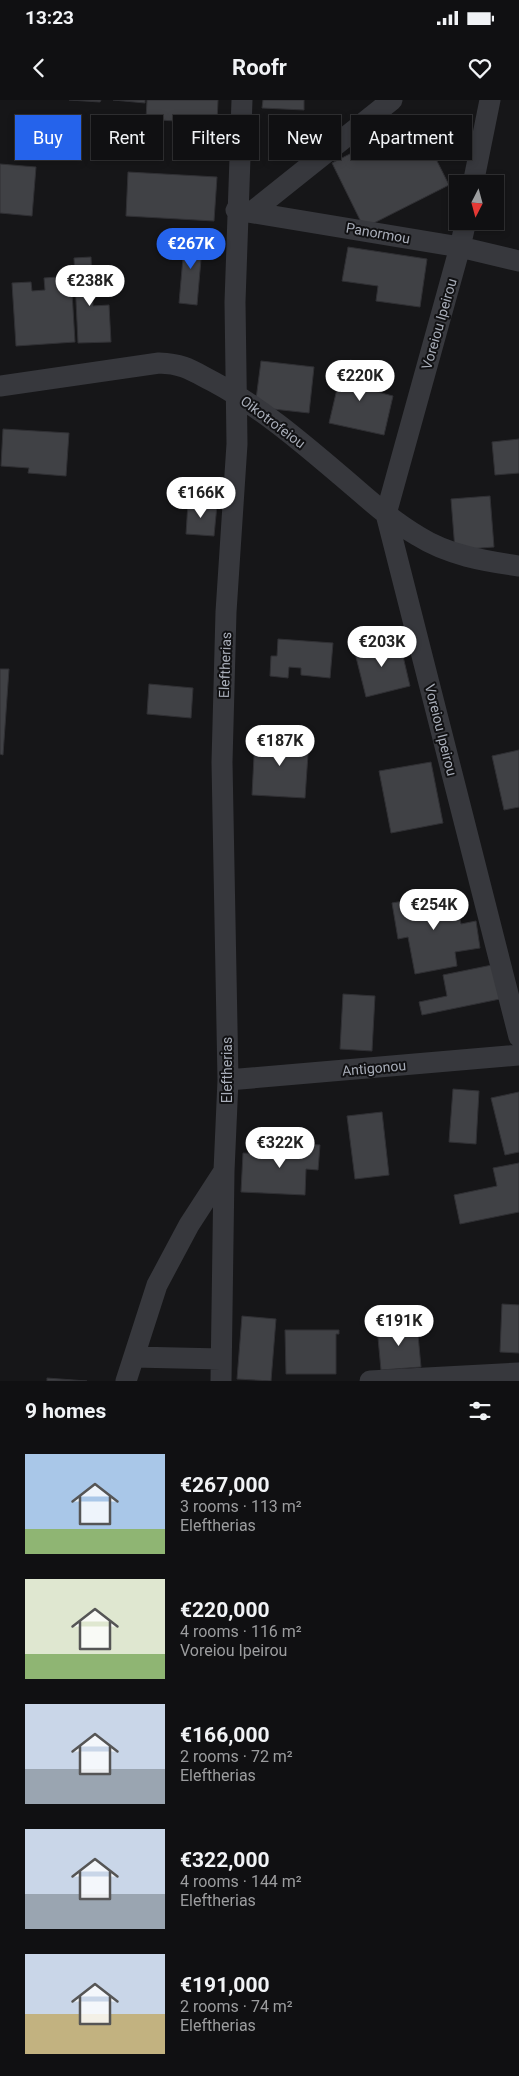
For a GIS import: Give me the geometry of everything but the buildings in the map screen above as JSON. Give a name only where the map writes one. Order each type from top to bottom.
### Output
[{"type":"street","name":"Eleftherias","points":[[221,1381],[224,1171],[228,1080],[222,762],[226,612],[237,444],[235,394],[245,210],[242,100]]},
{"type":"street","points":[[245,210],[392,100]]},
{"type":"street","points":[[475,175],[490,100]]},
{"type":"street","name":"Panormou","points":[[245,210],[460,247],[519,261]]},
{"type":"street","name":"Voreiou Ipeirou","points":[[464,230],[386,514],[519,1036]]},
{"type":"street","name":"Oikotrofeiou","points":[[0,386],[159,363],[190,368],[235,394],[303,444],[386,514],[418,537],[448,551],[480,560],[519,566]]},
{"type":"street","name":"Antigonou","points":[[228,1080],[519,1055]]},
{"type":"street","points":[[126,1381],[157,1285],[189,1225],[224,1171]]},
{"type":"street","points":[[134,1357],[221,1359]]},
{"type":"street","points":[[370,1381],[519,1373]]}]
